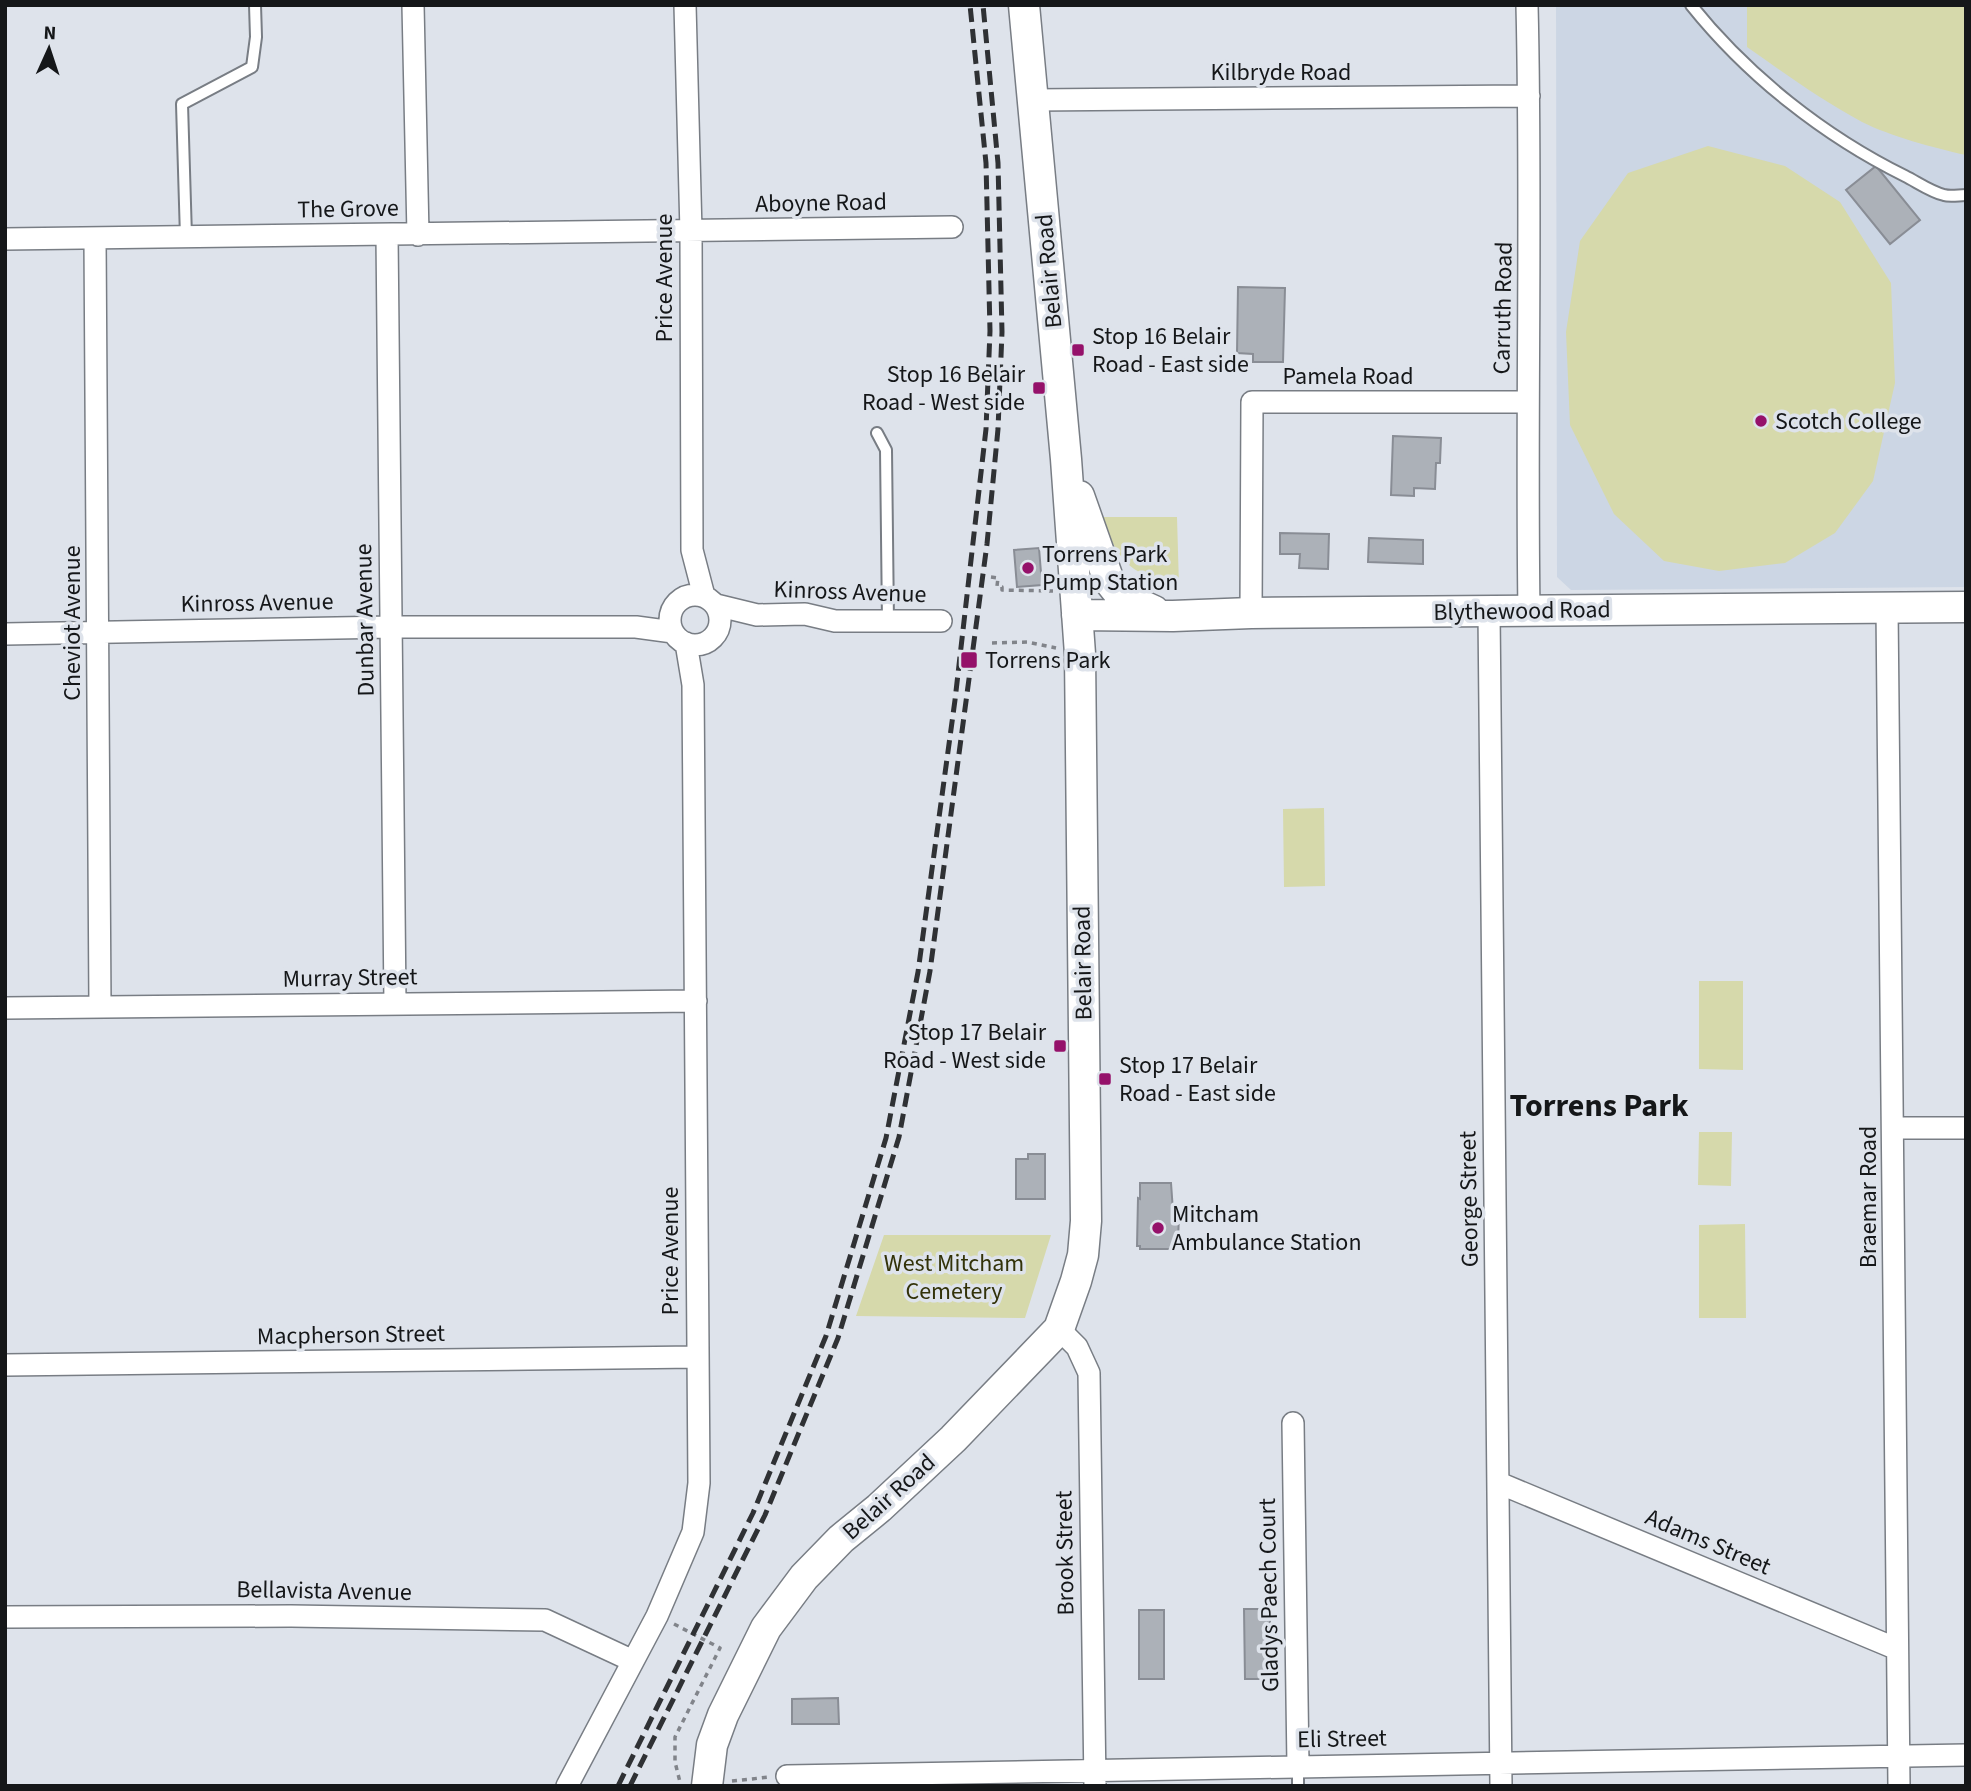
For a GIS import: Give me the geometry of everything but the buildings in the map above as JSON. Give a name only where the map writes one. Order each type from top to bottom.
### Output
[{"type":"main road","name":"Belair Road","points":[[698,1785],[733,1692],[766,1628],[804,1577],[841,1539],[879,1508],[953,1439],[1059,1329],[1080,1268],[1086,1221],[1080,654],[1065,608],[1066,459],[1024,5]]},
{"type":"main road","points":[[1066,459],[1109,581],[1121,596],[1145,608],[1173,616]]},
{"type":"main road","name":"Blythewood Road","points":[[1065,608],[1173,616],[1251,613],[1966,607]]},
{"type":"street","points":[[413,5],[418,235]]},
{"type":"street","name":"Price Avenue","points":[[567,1786],[657,1616],[693,1532],[698,1507],[693,685],[688,628],[692,550],[691,232],[685,5]]},
{"type":"street","name":"Carruth Road","points":[[1527,5],[1529,611]]},
{"type":"street","name":"Kilbryde Road","points":[[1034,100],[1529,96]]},
{"type":"street","name":"Aboyne Road","points":[[691,232],[952,227]]},
{"type":"street","name":"The Grove","points":[[5,239],[691,232]]},
{"type":"street","name":"Dunbar Avenue","points":[[387,235],[395,1004]]},
{"type":"street","name":"Cheviot Avenue","points":[[96,238],[100,1007]]},
{"type":"street","name":"Pamela Road","points":[[1251,613],[1251,402],[1528,402]]},
{"type":"street","name":"Price Avenue","points":[[688,628],[721,617],[710,600],[692,550]]},
{"type":"street","points":[[688,628],[694,594],[710,600]]},
{"type":"street","name":"Kinross Avenue","points":[[710,600],[757,615]]},
{"type":"street","name":"Braemar Road","points":[[1887,608],[1899,1786]]},
{"type":"street","name":"George Street","points":[[1489,612],[1501,1786]]},
{"type":"street","name":"Kinross Avenue","points":[[5,634],[391,627],[688,628],[757,615],[805,614],[835,621],[941,621]]},
{"type":"street","name":"Murray Street","points":[[5,1008],[696,1001]]},
{"type":"street","points":[[1893,1128],[1966,1128]]},
{"type":"street","name":"Brook Street","points":[[1059,1329],[1077,1347],[1089,1373],[1095,1778]]},
{"type":"street","name":"Macpherson Street","points":[[5,1365],[697,1357]]},
{"type":"street","name":"Gladys Paech Court","points":[[1293,1423],[1298,1776]]},
{"type":"street","name":"Adams Street","points":[[1499,1483],[1897,1649]]},
{"type":"street","name":"Bellavista Avenue","points":[[5,1617],[290,1616],[545,1620],[633,1661]]},
{"type":"street","name":"Eli Street","points":[[787,1776],[1298,1776],[1501,1762],[1966,1755]]},
{"type":"lane","points":[[186,237],[182,104],[252,67],[256,37],[255,5]]},
{"type":"lane","points":[[1691,5],[1726,45],[1764,80],[1831,133],[1881,164],[1945,196],[1966,195]]},
{"type":"lane","points":[[877,433],[886,450],[888,622]]},
{"type":"path","points":[[991,577],[998,578],[998,586],[1002,587],[1002,590],[1053,590],[1065,608]]},
{"type":"path","points":[[992,643],[1027,642],[1057,649],[1056,638]]},
{"type":"path","points":[[657,1616],[720,1648],[676,1737],[676,1762],[698,1785],[787,1776]]},
{"type":"shaded area","name":"Scotch College","points":[[1556,5],[1966,5],[1966,587],[1571,590],[1557,577]]},
{"type":"green space","points":[[1747,5],[1966,5],[1966,155],[1912,141],[1873,127],[1832,105],[1789,76],[1747,47]]},
{"type":"green space","points":[[1708,146],[1785,166],[1840,202],[1891,283],[1895,383],[1873,481],[1835,533],[1785,563],[1719,571],[1664,561],[1614,514],[1570,425],[1566,332],[1580,241],[1628,173]]},
{"type":"green space","points":[[1102,517],[1177,517],[1179,586],[1149,577],[1129,565],[1114,546]]},
{"type":"green space","points":[[1324,808],[1325,886],[1284,887],[1283,809]]},
{"type":"green space","points":[[1699,981],[1743,981],[1743,1070],[1699,1069]]},
{"type":"green space","points":[[1699,1132],[1732,1132],[1731,1186],[1698,1185]]},
{"type":"green space","points":[[1745,1224],[1746,1318],[1699,1318],[1699,1225]]},
{"type":"green space","name":"West Mitcham Cemetery","points":[[884,1235],[1051,1235],[1025,1318],[856,1316]]},
{"type":"railway","points":[[618,1786],[753,1513],[826,1336],[886,1138],[918,972],[955,700],[986,429],[990,331],[986,163],[970,5]]},
{"type":"railway","points":[[630,1786],[765,1515],[838,1338],[899,1137],[930,971],[987,544],[998,429],[1002,332],[998,163],[983,5]]},
{"type":"place","name":"Stop 16 Belair Road - East side","points":[[1078,350]]},
{"type":"place","name":"Stop 16 Belair Road - West side","points":[[1039,388]]},
{"type":"place","name":"Scotch College","points":[[1761,421]]},
{"type":"place","name":"Torrens Park Pump Station","points":[[1028,568]]},
{"type":"place","name":"Torrens Park","points":[[969,660]]},
{"type":"place","name":"Stop 17 Belair Road - West side","points":[[1060,1046]]},
{"type":"place","name":"Stop 17 Belair Road - East side","points":[[1105,1079]]},
{"type":"place","name":"Mitcham Ambulance Station","points":[[1158,1228]]},
{"type":"district","name":"Torrens Park","points":[[1599,1106]]}]
